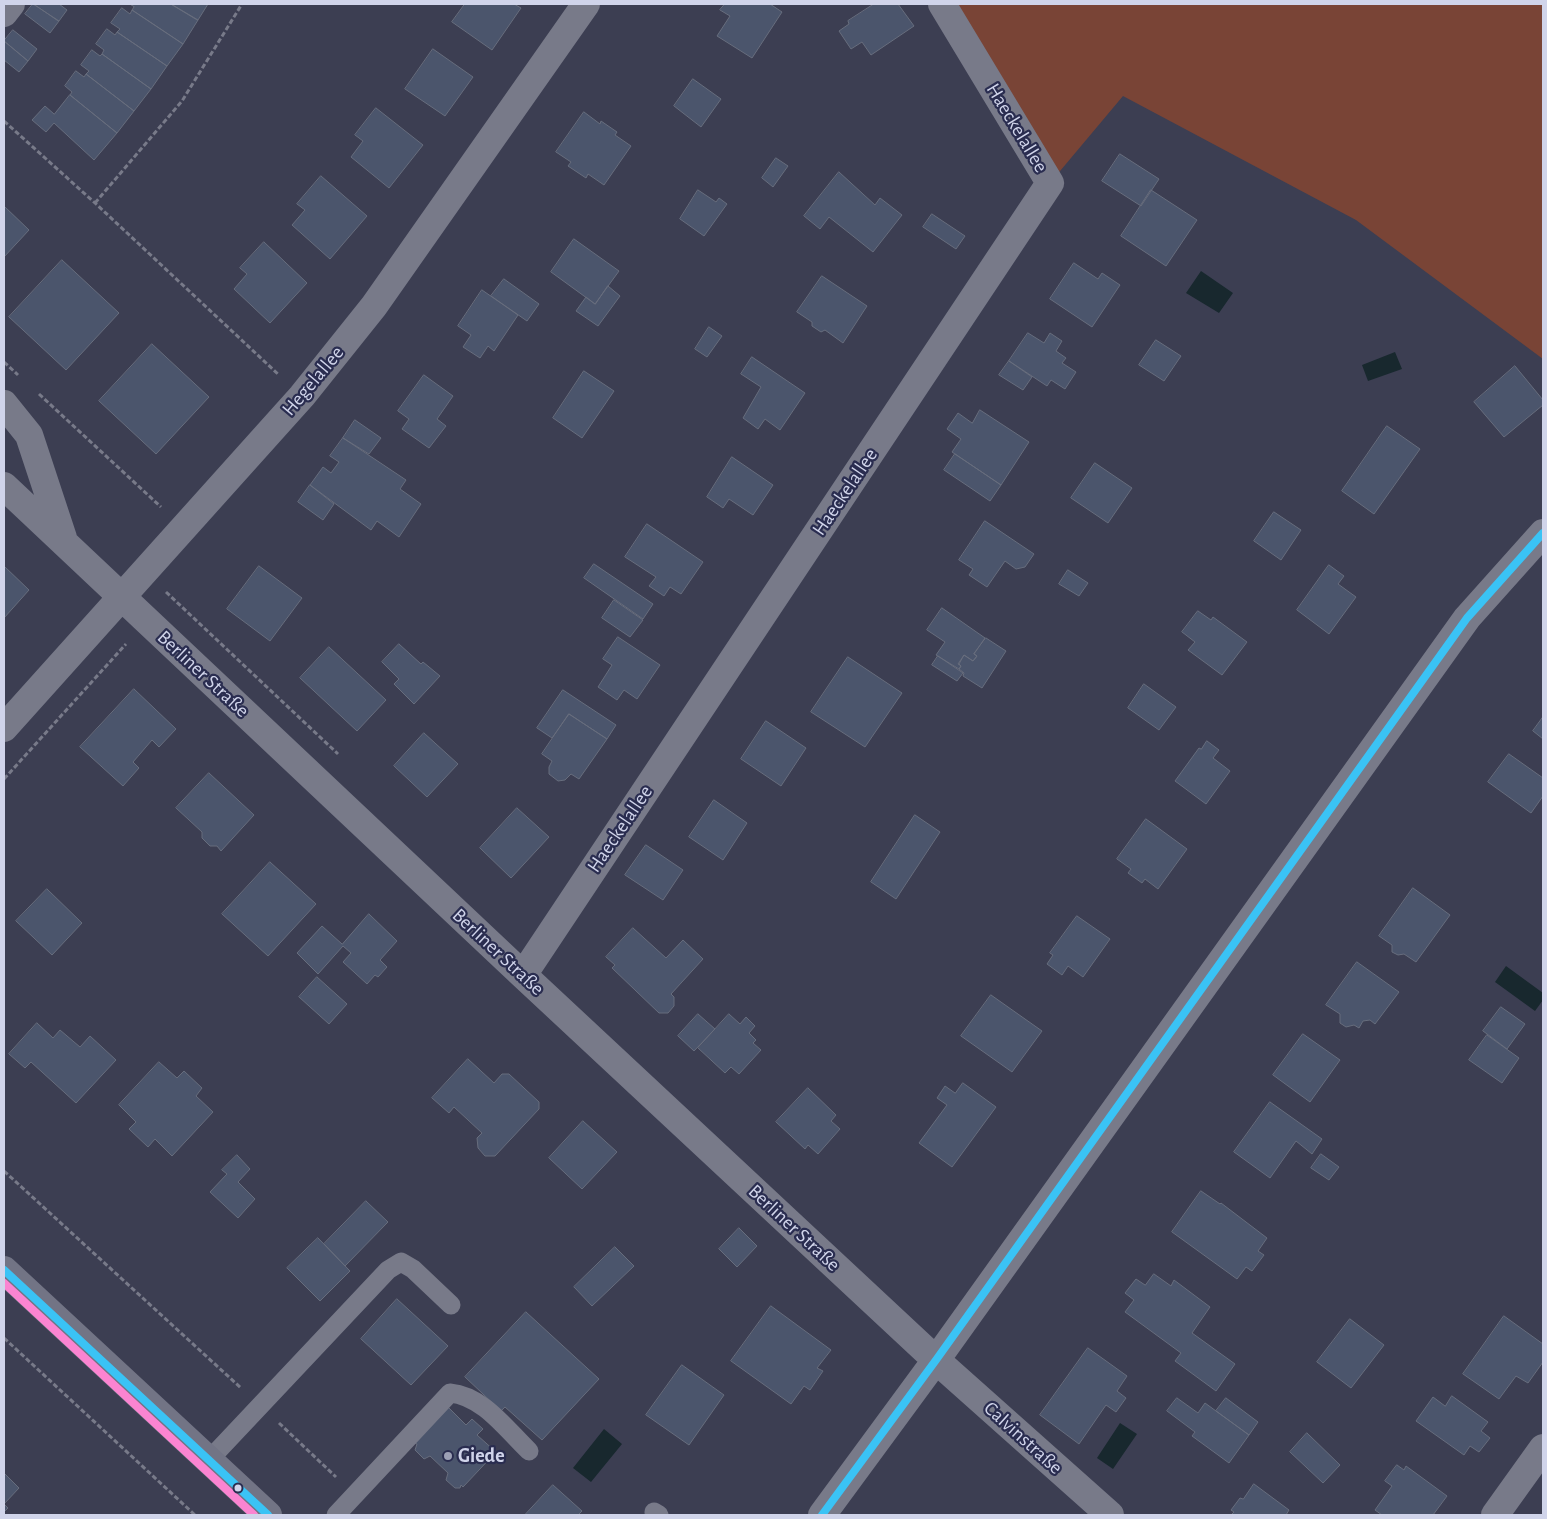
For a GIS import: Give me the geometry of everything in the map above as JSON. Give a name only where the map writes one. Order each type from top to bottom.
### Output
[{"type":"main road","points":[[4,1270],[268,1515]]},
{"type":"street","points":[[4,13],[11,4]]},
{"type":"street","name":"Hegelallee","points":[[4,728],[302,396],[374,306],[586,4]]},
{"type":"street","name":"Haeckelallee","points":[[523,975],[1050,183],[942,4]]},
{"type":"street","name":"Berliner Straße","points":[[4,404],[29,435],[63,540]]},
{"type":"street","name":"Berliner Straße","points":[[4,486],[523,975],[936,1360]]},
{"type":"street","points":[[822,1515],[936,1360],[1467,618],[1543,533]]},
{"type":"street","name":"Calvinstraße","points":[[936,1360],[1110,1515]]},
{"type":"street","points":[[1495,1515],[1543,1448]]},
{"type":"lane","points":[[209,1460],[262,1407],[388,1270],[401,1262],[413,1269],[451,1305]]},
{"type":"lane","points":[[336,1515],[450,1393],[462,1394],[478,1402],[529,1451]]},
{"type":"path","points":[[95,203],[182,101],[242,4]]},
{"type":"path","points":[[4,121],[302,396]]},
{"type":"path","points":[[4,362],[25,382]]},
{"type":"path","points":[[32,388],[184,528]]},
{"type":"path","points":[[4,1170],[355,1495]]},
{"type":"path","points":[[4,1338],[195,1515]]},
{"type":"shaded area","points":[[945,4],[1543,4],[1543,359],[1356,220],[1123,96],[1050,183]]},
{"type":"shaded area","points":[[1201,271],[1233,293],[1219,313],[1186,293]]},
{"type":"shaded area","points":[[1395,352],[1402,369],[1368,381],[1362,365]]},
{"type":"shaded area","points":[[1506,966],[1543,993],[1543,1000],[1535,1011],[1495,982]]},
{"type":"shaded area","points":[[1120,1423],[1137,1434],[1113,1469],[1097,1458]]},
{"type":"shaded area","points":[[604,1429],[622,1444],[591,1482],[573,1468]]},
{"type":"building","points":[[33,4],[59,21],[50,33],[25,14]]},
{"type":"building","points":[[34,4],[59,4],[67,10],[59,21]]},
{"type":"building","points":[[130,4],[171,4],[198,20],[183,44],[132,10],[134,7]]},
{"type":"building","points":[[171,4],[208,4],[198,20]]},
{"type":"building","points":[[465,4],[514,4],[521,8],[492,50],[452,22]]},
{"type":"building","points":[[725,4],[770,4],[782,12],[752,58],[717,36],[730,16],[720,10]]},
{"type":"building","points":[[874,4],[898,4],[914,26],[871,55],[862,42],[851,49],[839,31],[849,24],[848,21]]},
{"type":"building","points":[[122,8],[130,14],[132,10],[183,44],[167,66],[117,32],[120,29],[111,23]]},
{"type":"building","points":[[107,29],[115,35],[117,32],[167,66],[151,89],[102,54],[104,50],[96,44]]},
{"type":"building","points":[[13,30],[37,49],[28,61],[4,41]]},
{"type":"building","points":[[4,41],[28,61],[19,72],[4,60]]},
{"type":"building","points":[[433,49],[473,77],[445,116],[405,89]]},
{"type":"building","points":[[92,50],[100,56],[102,54],[151,89],[134,111],[86,74],[89,71],[81,65]]},
{"type":"building","points":[[76,71],[84,77],[86,74],[134,111],[117,133],[70,95],[72,92],[65,86]]},
{"type":"building","points":[[693,79],[721,99],[701,127],[674,106]]},
{"type":"building","points":[[70,95],[117,133],[94,160],[54,123],[46,132],[32,120],[45,106],[54,114]]},
{"type":"building","points":[[376,108],[423,145],[389,188],[351,157],[363,141],[355,135]]},
{"type":"building","points":[[584,112],[600,124],[601,121],[617,132],[615,135],[631,146],[604,185],[588,174],[586,178],[568,166],[571,162],[556,152]]},
{"type":"building","points":[[1120,154],[1159,179],[1141,206],[1102,181]]},
{"type":"building","points":[[776,158],[788,166],[773,187],[762,178]]},
{"type":"building","points":[[839,172],[875,205],[880,198],[902,215],[873,252],[829,217],[820,229],[804,216]]},
{"type":"building","points":[[321,176],[367,216],[330,259],[292,225],[305,210],[297,204]]},
{"type":"building","points":[[698,190],[716,202],[719,198],[727,204],[704,236],[680,219]]},
{"type":"building","points":[[1151,190],[1197,220],[1166,266],[1121,236]]},
{"type":"building","points":[[4,206],[29,230],[4,257]]},
{"type":"building","points":[[932,214],[965,236],[956,249],[923,227]]},
{"type":"building","points":[[574,239],[619,271],[595,304],[551,272]]},
{"type":"building","points":[[264,242],[307,283],[270,323],[234,289],[247,274],[240,268]]},
{"type":"building","points":[[62,260],[119,313],[66,370],[9,317]]},
{"type":"building","points":[[1074,263],[1098,279],[1102,273],[1120,285],[1092,327],[1050,299]]},
{"type":"building","points":[[822,276],[867,306],[843,343],[825,330],[821,332],[812,326],[812,322],[797,312]]},
{"type":"building","points":[[504,279],[539,304],[527,321],[491,296]]},
{"type":"building","points":[[608,286],[620,296],[598,326],[576,311],[586,297],[595,304]]},
{"type":"building","points":[[482,290],[518,315],[494,351],[488,346],[480,358],[463,347],[471,335],[458,326]]},
{"type":"building","points":[[709,327],[722,336],[707,357],[695,349]]},
{"type":"building","points":[[1028,333],[1044,343],[1050,333],[1062,341],[1056,351],[1066,358],[1062,363],[1076,372],[1065,389],[1051,380],[1047,386],[1009,361]]},
{"type":"building","points":[[1156,340],[1181,356],[1164,381],[1139,365]]},
{"type":"building","points":[[152,344],[209,397],[156,454],[99,401]]},
{"type":"building","points":[[752,357],[805,393],[780,430],[765,419],[758,429],[743,418],[761,387],[741,374]]},
{"type":"building","points":[[1009,361],[1032,377],[1023,390],[999,375]]},
{"type":"building","points":[[1515,366],[1543,400],[1543,405],[1504,437],[1474,402]]},
{"type":"building","points":[[584,371],[614,391],[582,438],[553,418]]},
{"type":"building","points":[[424,375],[453,396],[437,419],[446,426],[429,448],[402,429],[409,419],[398,411]]},
{"type":"building","points":[[980,410],[1029,442],[1001,485],[952,452],[961,439],[947,429],[958,413],[972,423]]},
{"type":"building","points":[[355,420],[381,438],[369,454],[343,438]]},
{"type":"building","points":[[1387,426],[1420,449],[1374,514],[1342,491]]},
{"type":"building","points":[[343,438],[406,480],[400,489],[421,504],[399,537],[377,521],[371,530],[310,485],[323,467],[331,473],[339,462],[330,456]]},
{"type":"building","points":[[955,454],[1001,485],[990,501],[944,470]]},
{"type":"building","points":[[732,457],[773,485],[753,515],[729,499],[723,508],[707,497]]},
{"type":"building","points":[[1095,463],[1132,488],[1108,523],[1071,498]]},
{"type":"building","points":[[310,485],[334,504],[323,520],[298,502]]},
{"type":"building","points":[[1274,512],[1301,530],[1281,560],[1254,541]]},
{"type":"building","points":[[985,521],[1034,554],[1025,567],[1016,569],[1005,561],[987,587],[969,575],[973,569],[959,560]]},
{"type":"building","points":[[647,524],[703,562],[681,594],[670,587],[664,596],[649,586],[656,577],[625,557]]},
{"type":"building","points":[[594,564],[653,604],[643,619],[584,578]]},
{"type":"building","points":[[1329,565],[1344,576],[1338,584],[1356,597],[1329,634],[1297,610]]},
{"type":"building","points":[[4,566],[29,590],[4,618]]},
{"type":"building","points":[[259,566],[302,598],[270,641],[227,609]]},
{"type":"building","points":[[1068,570],[1088,583],[1079,596],[1059,584]]},
{"type":"building","points":[[614,600],[643,620],[630,637],[602,618]]},
{"type":"building","points":[[942,608],[985,638],[974,654],[977,656],[973,661],[964,655],[958,664],[961,666],[959,669],[936,655],[945,642],[927,630]]},
{"type":"building","points":[[1198,611],[1211,620],[1213,617],[1247,642],[1222,675],[1188,650],[1195,642],[1182,632]]},
{"type":"building","points":[[618,637],[660,665],[637,699],[624,690],[617,700],[598,687],[612,665],[603,659]]},
{"type":"building","points":[[986,638],[1006,651],[982,688],[963,676],[964,673],[959,669],[961,666],[959,664],[964,655],[973,661],[977,656],[974,654]]},
{"type":"building","points":[[399,644],[421,664],[423,662],[440,676],[414,704],[394,684],[399,679],[382,662]]},
{"type":"building","points":[[329,647],[386,700],[357,731],[300,678]]},
{"type":"building","points":[[938,656],[963,673],[957,681],[932,665]]},
{"type":"building","points":[[848,657],[902,693],[865,747],[811,712]]},
{"type":"building","points":[[1144,684],[1176,707],[1159,730],[1128,708]]},
{"type":"building","points":[[134,689],[176,729],[159,747],[152,740],[133,762],[139,768],[123,786],[80,747]]},
{"type":"building","points":[[563,690],[616,725],[607,739],[569,714],[552,738],[537,728]]},
{"type":"building","points":[[569,714],[607,739],[579,779],[571,774],[565,780],[558,781],[549,774],[549,767],[552,761],[542,754]]},
{"type":"building","points":[[1543,717],[1543,739],[1533,731]]},
{"type":"building","points":[[766,721],[806,748],[781,786],[741,759]]},
{"type":"building","points":[[424,733],[458,764],[427,797],[394,766]]},
{"type":"building","points":[[1207,741],[1219,750],[1213,758],[1230,771],[1206,804],[1175,781],[1199,748],[1201,749]]},
{"type":"building","points":[[1509,754],[1543,778],[1543,796],[1531,813],[1488,782]]},
{"type":"building","points":[[209,773],[254,815],[221,851],[217,846],[210,846],[202,838],[202,832],[176,808]]},
{"type":"building","points":[[714,800],[747,823],[723,860],[689,837]]},
{"type":"building","points":[[517,808],[549,837],[511,878],[480,848]]},
{"type":"building","points":[[915,815],[940,832],[896,899],[871,882]]},
{"type":"building","points":[[1146,819],[1187,849],[1158,889],[1145,879],[1142,883],[1128,873],[1131,869],[1117,859]]},
{"type":"building","points":[[646,845],[683,870],[663,900],[625,875]]},
{"type":"building","points":[[270,862],[316,904],[268,956],[222,914]]},
{"type":"building","points":[[1413,888],[1450,915],[1416,962],[1404,954],[1398,955],[1392,952],[1392,945],[1379,936]]},
{"type":"building","points":[[47,889],[82,923],[52,955],[16,921]]},
{"type":"building","points":[[369,914],[397,941],[380,960],[387,967],[378,977],[375,975],[367,984],[343,962],[351,953],[343,946],[318,974],[297,953],[322,926],[342,944]]},
{"type":"building","points":[[1077,916],[1110,939],[1083,977],[1068,966],[1062,975],[1047,964],[1053,955],[1050,953]]},
{"type":"building","points":[[633,928],[666,958],[683,940],[703,959],[671,994],[674,997],[674,1006],[668,1013],[659,1013],[612,968],[615,965],[606,957]]},
{"type":"building","points":[[1357,962],[1399,992],[1375,1024],[1370,1020],[1363,1021],[1359,1028],[1354,1025],[1346,1027],[1340,1023],[1340,1014],[1326,1005]]},
{"type":"building","points":[[317,977],[347,1004],[329,1024],[299,997]]},
{"type":"building","points":[[991,995],[1042,1031],[1012,1072],[961,1036]]},
{"type":"building","points":[[1501,1007],[1525,1024],[1507,1049],[1483,1031]]},
{"type":"building","points":[[698,1014],[715,1029],[694,1051],[678,1036]]},
{"type":"building","points":[[729,1014],[740,1024],[746,1017],[755,1026],[749,1033],[756,1040],[753,1043],[761,1050],[739,1074],[731,1067],[725,1073],[698,1048]]},
{"type":"building","points":[[37,1023],[53,1038],[60,1030],[80,1047],[90,1036],[116,1060],[76,1103],[31,1062],[25,1068],[9,1054]]},
{"type":"building","points":[[1303,1034],[1340,1060],[1310,1102],[1273,1075]]},
{"type":"building","points":[[1487,1035],[1519,1058],[1502,1083],[1469,1060]]},
{"type":"building","points":[[468,1059],[494,1083],[502,1074],[509,1074],[539,1102],[539,1109],[495,1156],[485,1156],[478,1148],[477,1138],[482,1133],[454,1107],[449,1113],[432,1098]]},
{"type":"building","points":[[159,1062],[177,1078],[184,1071],[202,1088],[196,1096],[213,1112],[172,1156],[155,1139],[148,1147],[129,1129],[136,1122],[119,1105]]},
{"type":"building","points":[[963,1083],[996,1107],[952,1167],[919,1143],[947,1105],[937,1098],[945,1086],[955,1093]]},
{"type":"building","points":[[808,1088],[836,1115],[831,1121],[840,1129],[818,1154],[808,1145],[805,1149],[776,1122]]},
{"type":"building","points":[[1270,1102],[1322,1139],[1312,1154],[1296,1141],[1270,1178],[1234,1152]]},
{"type":"building","points":[[583,1121],[617,1152],[582,1189],[549,1158]]},
{"type":"building","points":[[1321,1154],[1339,1167],[1329,1180],[1311,1168]]},
{"type":"building","points":[[237,1155],[250,1169],[238,1182],[255,1199],[238,1218],[210,1192],[227,1174],[222,1170]]},
{"type":"building","points":[[1201,1191],[1221,1203],[1267,1238],[1258,1251],[1264,1255],[1252,1271],[1246,1267],[1237,1279],[1172,1232]]},
{"type":"building","points":[[366,1201],[388,1222],[345,1266],[324,1244]]},
{"type":"building","points":[[739,1228],[757,1246],[737,1267],[719,1249]]},
{"type":"building","points":[[318,1238],[350,1271],[320,1301],[287,1268]]},
{"type":"building","points":[[615,1247],[634,1266],[592,1306],[574,1287]]},
{"type":"building","points":[[1154,1274],[1171,1286],[1174,1280],[1210,1307],[1192,1333],[1235,1364],[1216,1391],[1175,1361],[1181,1353],[1125,1312],[1134,1300],[1125,1293],[1136,1279],[1145,1285]]},
{"type":"building","points":[[397,1299],[448,1346],[411,1385],[361,1339]]},
{"type":"building","points":[[771,1306],[831,1350],[817,1368],[823,1371],[810,1390],[804,1386],[791,1404],[731,1361]]},
{"type":"building","points":[[526,1312],[599,1379],[542,1440],[505,1407],[501,1411],[465,1377]]},
{"type":"building","points":[[1504,1316],[1543,1344],[1543,1362],[1528,1383],[1516,1376],[1499,1399],[1463,1374]]},
{"type":"building","points":[[1350,1319],[1384,1345],[1351,1388],[1317,1362]]},
{"type":"building","points":[[1088,1348],[1127,1376],[1117,1391],[1126,1398],[1116,1412],[1106,1405],[1079,1444],[1040,1415]]},
{"type":"building","points":[[682,1365],[724,1395],[689,1445],[646,1415]]},
{"type":"building","points":[[1452,1396],[1488,1422],[1481,1431],[1490,1438],[1479,1452],[1470,1446],[1464,1455],[1416,1421],[1433,1397],[1445,1406]]},
{"type":"building","points":[[1177,1398],[1198,1413],[1205,1403],[1249,1435],[1229,1463],[1192,1436],[1195,1432],[1167,1411]]},
{"type":"building","points":[[1226,1398],[1258,1422],[1249,1435],[1216,1411]]},
{"type":"building","points":[[448,1407],[466,1425],[472,1419],[483,1429],[477,1435],[496,1452],[460,1488],[455,1488],[446,1480],[448,1473],[430,1456],[424,1459],[415,1450],[417,1444],[415,1443]]},
{"type":"building","points":[[1307,1433],[1340,1465],[1323,1483],[1290,1452]]},
{"type":"building","points":[[1397,1465],[1404,1470],[1406,1466],[1447,1496],[1433,1515],[1382,1515],[1375,1510],[1392,1486],[1385,1481]]},
{"type":"building","points":[[4,1473],[19,1488],[4,1504]]},
{"type":"building","points":[[1254,1484],[1289,1510],[1286,1515],[1231,1515],[1234,1512],[1231,1510],[1240,1498],[1243,1499]]},
{"type":"building","points":[[553,1485],[582,1511],[578,1515],[525,1515]]},
{"type":"building","points":[[4,1504],[8,1508],[4,1512]]},
{"type":"transit line","points":[[822,1515],[936,1360],[1467,618],[1543,533]]},
{"type":"transit line","points":[[4,1270],[268,1515]]},
{"type":"transit line","points":[[4,1283],[254,1515]]},
{"type":"place","name":"Giede","points":[[448,1456]]}]
